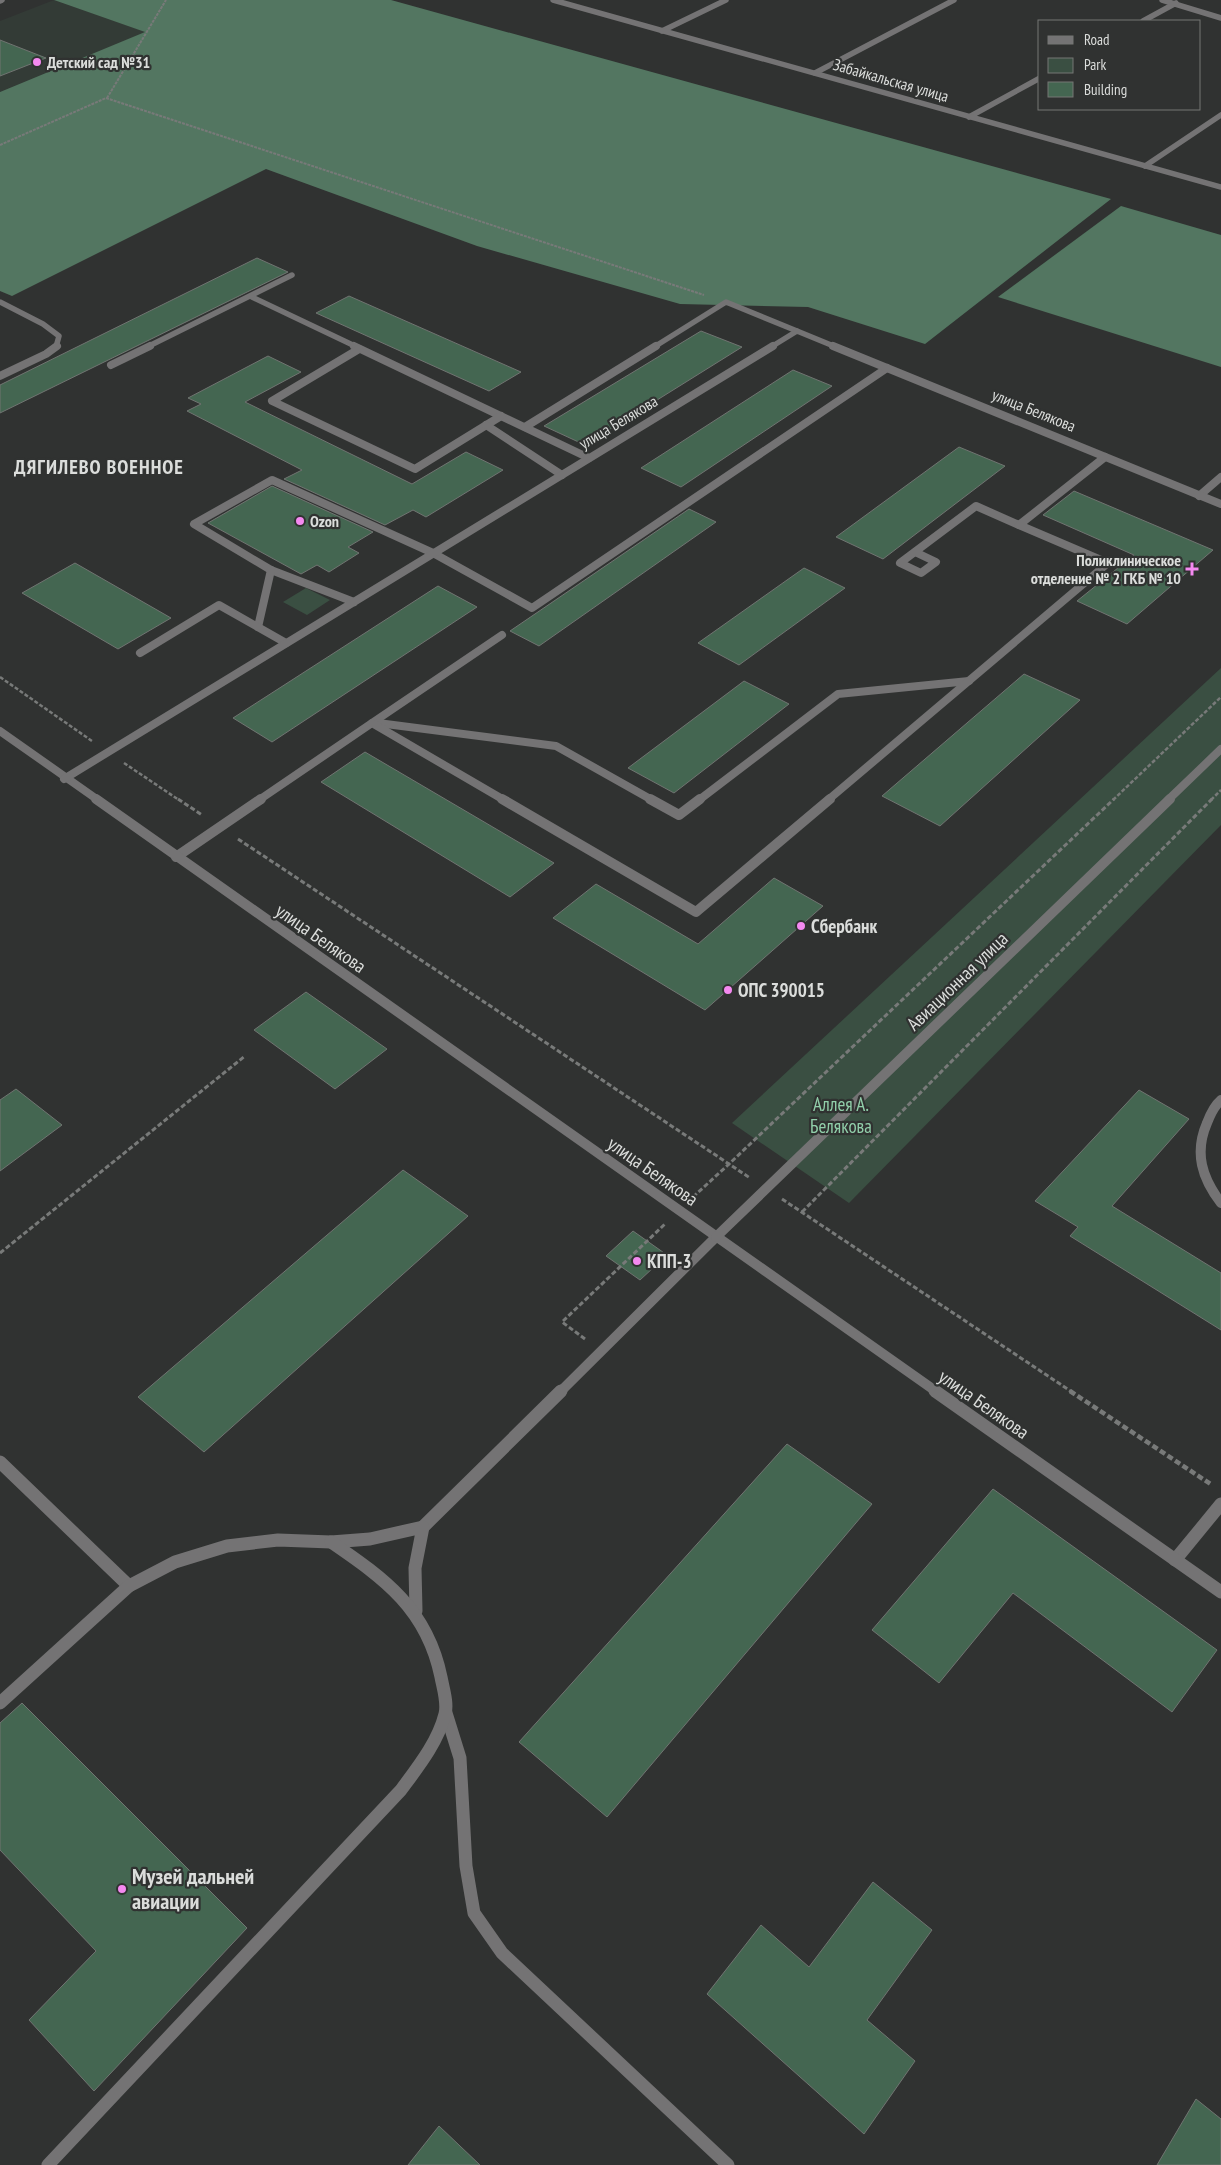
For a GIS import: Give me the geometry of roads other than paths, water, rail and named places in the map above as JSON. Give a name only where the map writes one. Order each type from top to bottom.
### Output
[{"type":"street","name":"Забайкальская улица","points":[[553,0],[1221,187]]},
{"type":"street","points":[[662,31],[726,0]]},
{"type":"street","points":[[815,74],[954,0]]},
{"type":"street","points":[[1162,0],[1221,18]]},
{"type":"street","points":[[1145,20],[1182,0]]},
{"type":"street","points":[[968,116],[1038,79]]},
{"type":"street","points":[[1145,166],[1221,115]]},
{"type":"street","points":[[111,365],[292,276]]},
{"type":"street","points":[[252,297],[589,458]]},
{"type":"street","points":[[0,302],[43,324],[58,336],[57,346],[46,354],[0,376]]},
{"type":"street","points":[[525,427],[726,302],[797,331]]},
{"type":"street","points":[[0,311],[9,307]]},
{"type":"street","name":"улица Белякова","points":[[64,779],[797,331],[1221,504]]},
{"type":"street","points":[[359,349],[272,401],[415,469],[501,416]]},
{"type":"street","points":[[354,602],[271,570],[194,524],[272,480],[433,553],[532,608],[887,368]]},
{"type":"street","points":[[486,425],[562,475]]},
{"type":"street","points":[[1019,525],[1105,457]]},
{"type":"street","points":[[1200,496],[1221,477]]},
{"type":"street","points":[[372,723],[696,912],[1108,563],[976,506],[915,552]]},
{"type":"street","points":[[258,627],[271,570]]},
{"type":"street","points":[[140,653],[219,605],[286,643]]},
{"type":"street","points":[[176,857],[502,635]]},
{"type":"street","points":[[372,723],[556,746],[679,815],[838,694],[968,681]]},
{"type":"street","name":"улица Белякова","points":[[0,731],[64,779],[1221,1592]]},
{"type":"street","name":"Авиационная улица","points":[[423,1527],[716,1237],[1221,749]]},
{"type":"street","points":[[1221,1100],[1216,1104],[1202,1131],[1198,1162],[1209,1189],[1221,1203]]},
{"type":"street","points":[[0,1462],[129,1586]]},
{"type":"street","points":[[1175,1560],[1221,1504]]},
{"type":"street","points":[[0,1703],[129,1586],[175,1562],[227,1546],[278,1540],[331,1542],[370,1539],[423,1527],[415,1568],[416,1611]]},
{"type":"street","points":[[331,1542],[381,1576],[416,1611],[430,1639],[440,1672],[446,1712],[460,1758],[466,1866],[474,1913],[502,1953],[728,2165]]},
{"type":"street","points":[[48,2165],[401,1790],[428,1752],[446,1712]]},
{"type":"place","name":"Детский сад №31","points":[[37,62]]},
{"type":"place","name":"Ozon","points":[[300,521]]},
{"type":"place","name":"Поликлиническое отделение № 2 ГКБ № 10","points":[[1192,569]]},
{"type":"place","name":"Сбербанк","points":[[801,926]]},
{"type":"place","name":"ОПС 390015","points":[[728,990]]},
{"type":"place","name":"КПП-3","points":[[637,1261]]},
{"type":"place","name":"Музей дальней авиации","points":[[122,1889]]},
{"type":"district","name":"ДЯГИЛЕВО ВОЕННОЕ","points":[[99,467]]},
{"type":"park label","name":"Аллея А. Белякова","points":[[841,1115]]}]
